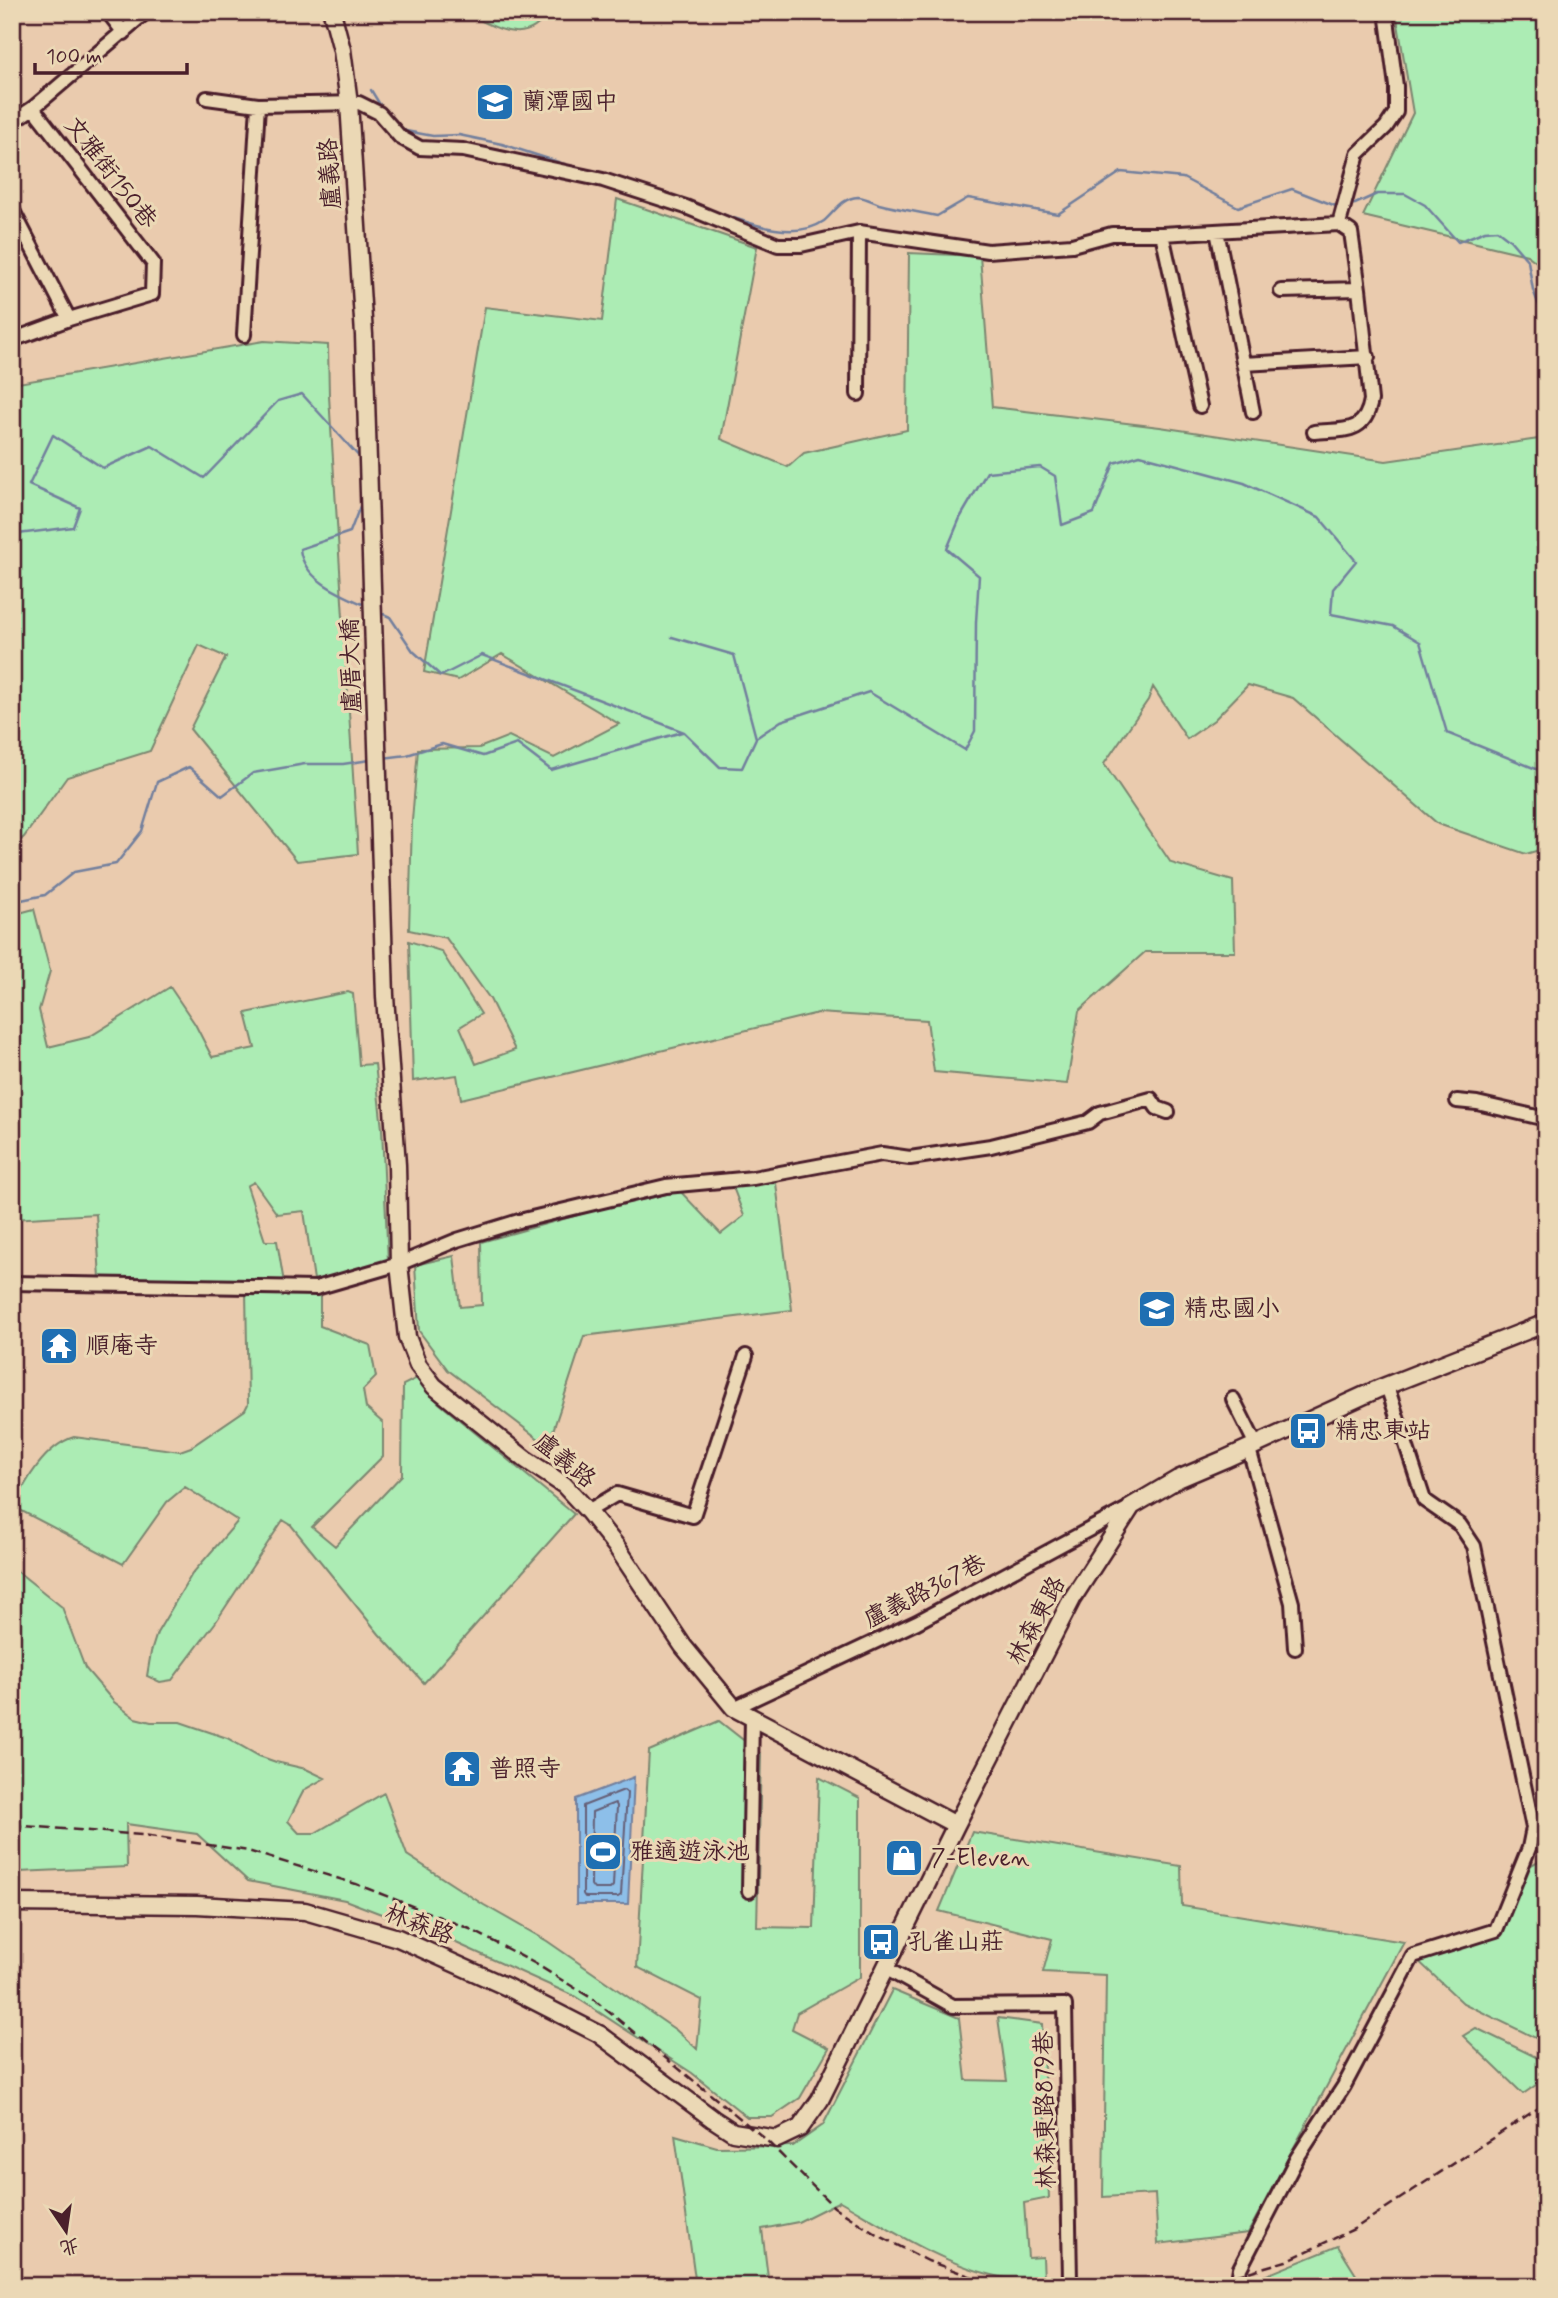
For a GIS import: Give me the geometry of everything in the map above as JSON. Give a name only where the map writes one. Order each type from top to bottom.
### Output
[{"type":"street","points":[[108,12],[124,33]]},
{"type":"street","points":[[12,122],[33,108],[146,12]]},
{"type":"street","name":"盧義路","points":[[332,12],[342,50],[349,103],[364,335]]},
{"type":"street","points":[[1339,224],[1358,154],[1386,127],[1396,111],[1396,86],[1386,12]]},
{"type":"street","points":[[207,98],[258,104],[359,103],[379,113],[400,137],[420,148],[463,150],[603,180],[686,207],[778,244],[801,245],[859,232],[988,251],[1072,245],[1112,234],[1162,234],[1339,224],[1350,232],[1368,357],[1371,400],[1369,415],[1362,424],[1347,429],[1314,432]]},
{"type":"street","points":[[244,335],[258,104]]},
{"type":"street","name":"文雅街150巷","points":[[33,108],[153,263],[152,294],[69,319]]},
{"type":"street","points":[[12,209],[69,319],[12,340]]},
{"type":"street","points":[[1217,231],[1253,412]]},
{"type":"street","points":[[858,394],[859,232]]},
{"type":"street","points":[[1162,234],[1200,406]]},
{"type":"street","points":[[1281,292],[1359,289]]},
{"type":"street","name":"盧厝大橋","points":[[364,335],[386,996]]},
{"type":"street","points":[[1243,364],[1368,357]]},
{"type":"street","name":"盧義路","points":[[386,996],[397,1165],[399,1264],[407,1337],[418,1365],[434,1386],[525,1459],[564,1485],[616,1546],[683,1646],[734,1707],[956,1825]]},
{"type":"street","points":[[12,1283],[316,1288],[399,1264],[457,1240],[519,1221],[666,1186],[753,1178],[881,1154],[910,1158],[991,1146],[1088,1122],[1100,1113],[1152,1099],[1157,1108],[1168,1112]]},
{"type":"street","points":[[1457,1101],[1546,1119]]},
{"type":"street","name":"林森東路","points":[[763,2137],[777,2140],[800,2128],[820,2100],[1072,1599],[1132,1506],[1178,1479],[1387,1386],[1546,1323]]},
{"type":"street","points":[[588,1511],[617,1494],[693,1516],[746,1356]]},
{"type":"street","points":[[1240,2274],[1240,2268],[1297,2158],[1344,2086],[1413,1956],[1496,1930],[1529,1848],[1533,1828],[1474,1546],[1460,1525],[1424,1500],[1387,1386]]},
{"type":"street","points":[[1233,1398],[1253,1447],[1292,1603],[1295,1648]]},
{"type":"street","name":"盧義路367巷","points":[[734,1707],[917,1622],[1132,1506]]},
{"type":"street","points":[[749,1891],[752,1718]]},
{"type":"street","name":"林森路","points":[[12,1903],[197,1905],[305,1911],[398,1938],[507,1987],[599,2034],[733,2132],[763,2137]]},
{"type":"street","name":"林森東路879巷","points":[[885,1969],[953,2006],[1065,2005],[1070,2279]]},
{"type":"green space","points":[[463,12],[548,12],[530,30],[519,32],[497,28]]},
{"type":"green space","points":[[1396,12],[1546,12],[1546,269],[1527,255],[1363,216],[1413,113]]},
{"type":"green space","points":[[617,199],[757,247],[721,439],[788,467],[804,453],[907,430],[909,253],[980,256],[992,407],[1160,427],[1386,461],[1546,438],[1546,848],[1526,854],[1438,824],[1293,698],[1248,685],[1214,720],[1187,739],[1153,687],[1148,700],[1104,764],[1171,863],[1233,881],[1235,952],[1145,952],[1079,1011],[1067,1084],[934,1072],[927,1020],[818,1013],[461,1099],[457,1075],[413,1081],[409,941],[441,951],[481,1014],[460,1027],[476,1064],[515,1050],[490,999],[446,938],[409,930],[412,821],[418,749],[479,748],[509,736],[554,758],[619,724],[502,654],[458,680],[424,672],[485,307],[602,321]]},
{"type":"green space","points":[[264,341],[328,345],[358,854],[297,861],[190,729],[226,657],[199,645],[150,751],[67,777],[24,837],[12,847],[12,384]]},
{"type":"green space","points":[[34,909],[50,971],[39,1010],[48,1047],[89,1037],[170,987],[195,1024],[212,1057],[255,1048],[246,1013],[348,992],[353,994],[359,1065],[375,1064],[382,1129],[388,1262],[314,1280],[304,1211],[277,1214],[254,1182],[247,1186],[265,1241],[277,1241],[284,1283],[100,1278],[96,1214],[12,1219],[12,915]]},
{"type":"green space","points":[[776,1183],[792,1310],[584,1336],[548,1446],[448,1370],[419,1331],[415,1265],[454,1256],[460,1307],[482,1305],[481,1242],[592,1211],[680,1191],[721,1234],[744,1216],[733,1187]]},
{"type":"green space","points":[[246,1291],[320,1295],[320,1326],[370,1345],[376,1377],[363,1390],[366,1408],[383,1423],[383,1456],[312,1527],[335,1546],[402,1475],[403,1385],[417,1378],[439,1403],[574,1514],[424,1683],[379,1634],[291,1525],[283,1520],[215,1623],[172,1680],[160,1682],[147,1676],[157,1633],[192,1574],[238,1521],[185,1487],[167,1502],[123,1564],[14,1507],[30,1476],[45,1456],[74,1437],[180,1451],[191,1447],[245,1410],[248,1404]]},
{"type":"green space","points":[[12,1567],[62,1607],[85,1668],[114,1702],[135,1718],[151,1722],[180,1722],[227,1738],[259,1756],[306,1769],[325,1778],[304,1790],[288,1821],[299,1833],[315,1833],[384,1793],[407,1855],[484,1905],[547,1941],[676,2030],[697,2049],[702,2000],[637,1967],[649,1751],[719,1721],[761,1754],[757,1927],[814,1928],[819,1777],[860,1798],[860,1977],[797,2013],[792,2029],[829,2048],[800,2098],[772,2117],[747,2117],[692,2073],[574,1996],[454,1942],[345,1900],[248,1881],[197,1834],[126,1824],[127,1867],[19,1872],[12,1853]]},
{"type":"green space","points":[[972,1832],[1181,1866],[1182,1906],[1404,1942],[1248,2233],[1158,2244],[1155,2194],[1103,2197],[1106,1975],[1043,1972],[1052,1939],[939,1911]]},
{"type":"green space","points":[[1546,1857],[1546,2043],[1463,2003],[1413,1956],[1496,1930],[1518,1872]]},
{"type":"green space","points":[[892,1990],[959,2018],[966,2080],[1007,2081],[998,2018],[1042,2024],[1049,2198],[1024,2203],[1028,2258],[1043,2257],[1044,2281],[1001,2277],[938,2256],[840,2201],[798,2222],[762,2229],[769,2286],[696,2286],[675,2135],[717,2147],[793,2146],[823,2125]]},
{"type":"green space","points":[[1476,2028],[1546,2062],[1546,2078],[1523,2094],[1463,2036]]},
{"type":"green space","points":[[1338,2246],[1363,2286],[1240,2286]]},
{"type":"water","name":"雅適遊泳池","points":[[634,1777],[628,1904],[576,1904],[576,1799]]},
{"type":"waterway","points":[[371,90],[382,108]]},
{"type":"waterway","points":[[395,123],[406,131],[433,136],[459,135],[502,144],[583,170]]},
{"type":"waterway","points":[[710,210],[752,224],[782,230],[811,227],[824,221],[843,203],[858,197],[886,206],[937,216],[968,198],[1058,214],[1121,172],[1183,178],[1238,207],[1292,189],[1341,206]]},
{"type":"waterway","points":[[1347,205],[1377,194],[1405,194],[1425,205],[1458,242],[1485,231],[1497,230],[1510,240],[1528,261],[1533,290],[1540,308],[1546,304]]},
{"type":"waterway","points":[[12,531],[18,534],[73,527],[80,508],[29,485],[53,435],[103,468],[152,446],[204,478],[278,401],[302,394],[362,460]]},
{"type":"waterway","points":[[379,612],[390,617],[413,651],[441,676],[482,655],[684,732],[720,767],[742,768],[756,738],[781,721],[869,692],[965,750],[975,731],[979,576],[947,549],[960,518],[987,472],[1040,467],[1055,476],[1062,525],[1094,513],[1114,463],[1140,455],[1244,483],[1319,517],[1356,561],[1333,589],[1331,614],[1393,626],[1420,642],[1447,733],[1546,773]]},
{"type":"waterway","points":[[362,501],[350,532],[300,549],[303,560],[316,578],[367,606]]},
{"type":"waterway","points":[[672,637],[734,655],[756,738]]},
{"type":"waterway","points":[[383,758],[407,755],[442,744],[483,756],[517,744],[551,770],[682,732]]},
{"type":"waterway","points":[[12,902],[45,895],[74,872],[116,864],[142,831],[157,782],[189,767],[222,796],[253,773],[305,764],[343,764],[370,760]]},
{"type":"railway","points":[[12,1825],[143,1835],[248,1851],[356,1884],[470,1929],[534,1963],[593,1999],[763,2137],[834,2207],[874,2233],[928,2261],[1006,2286]]},
{"type":"railway","points":[[1191,2286],[1207,2284],[1286,2261],[1354,2229],[1546,2103]]},
{"type":"place","name":"蘭潭國中","points":[[495,102]]},
{"type":"place","name":"精忠國小","points":[[1157,1309]]},
{"type":"place","name":"順庵寺","points":[[59,1346]]},
{"type":"place","name":"精忠東站","points":[[1308,1431]]},
{"type":"place","name":"普照寺","points":[[462,1769]]},
{"type":"place","name":"雅適遊泳池","points":[[603,1852]]},
{"type":"place","name":"7-Eleven","points":[[904,1858]]},
{"type":"place","name":"孔雀山莊","points":[[881,1942]]}]
